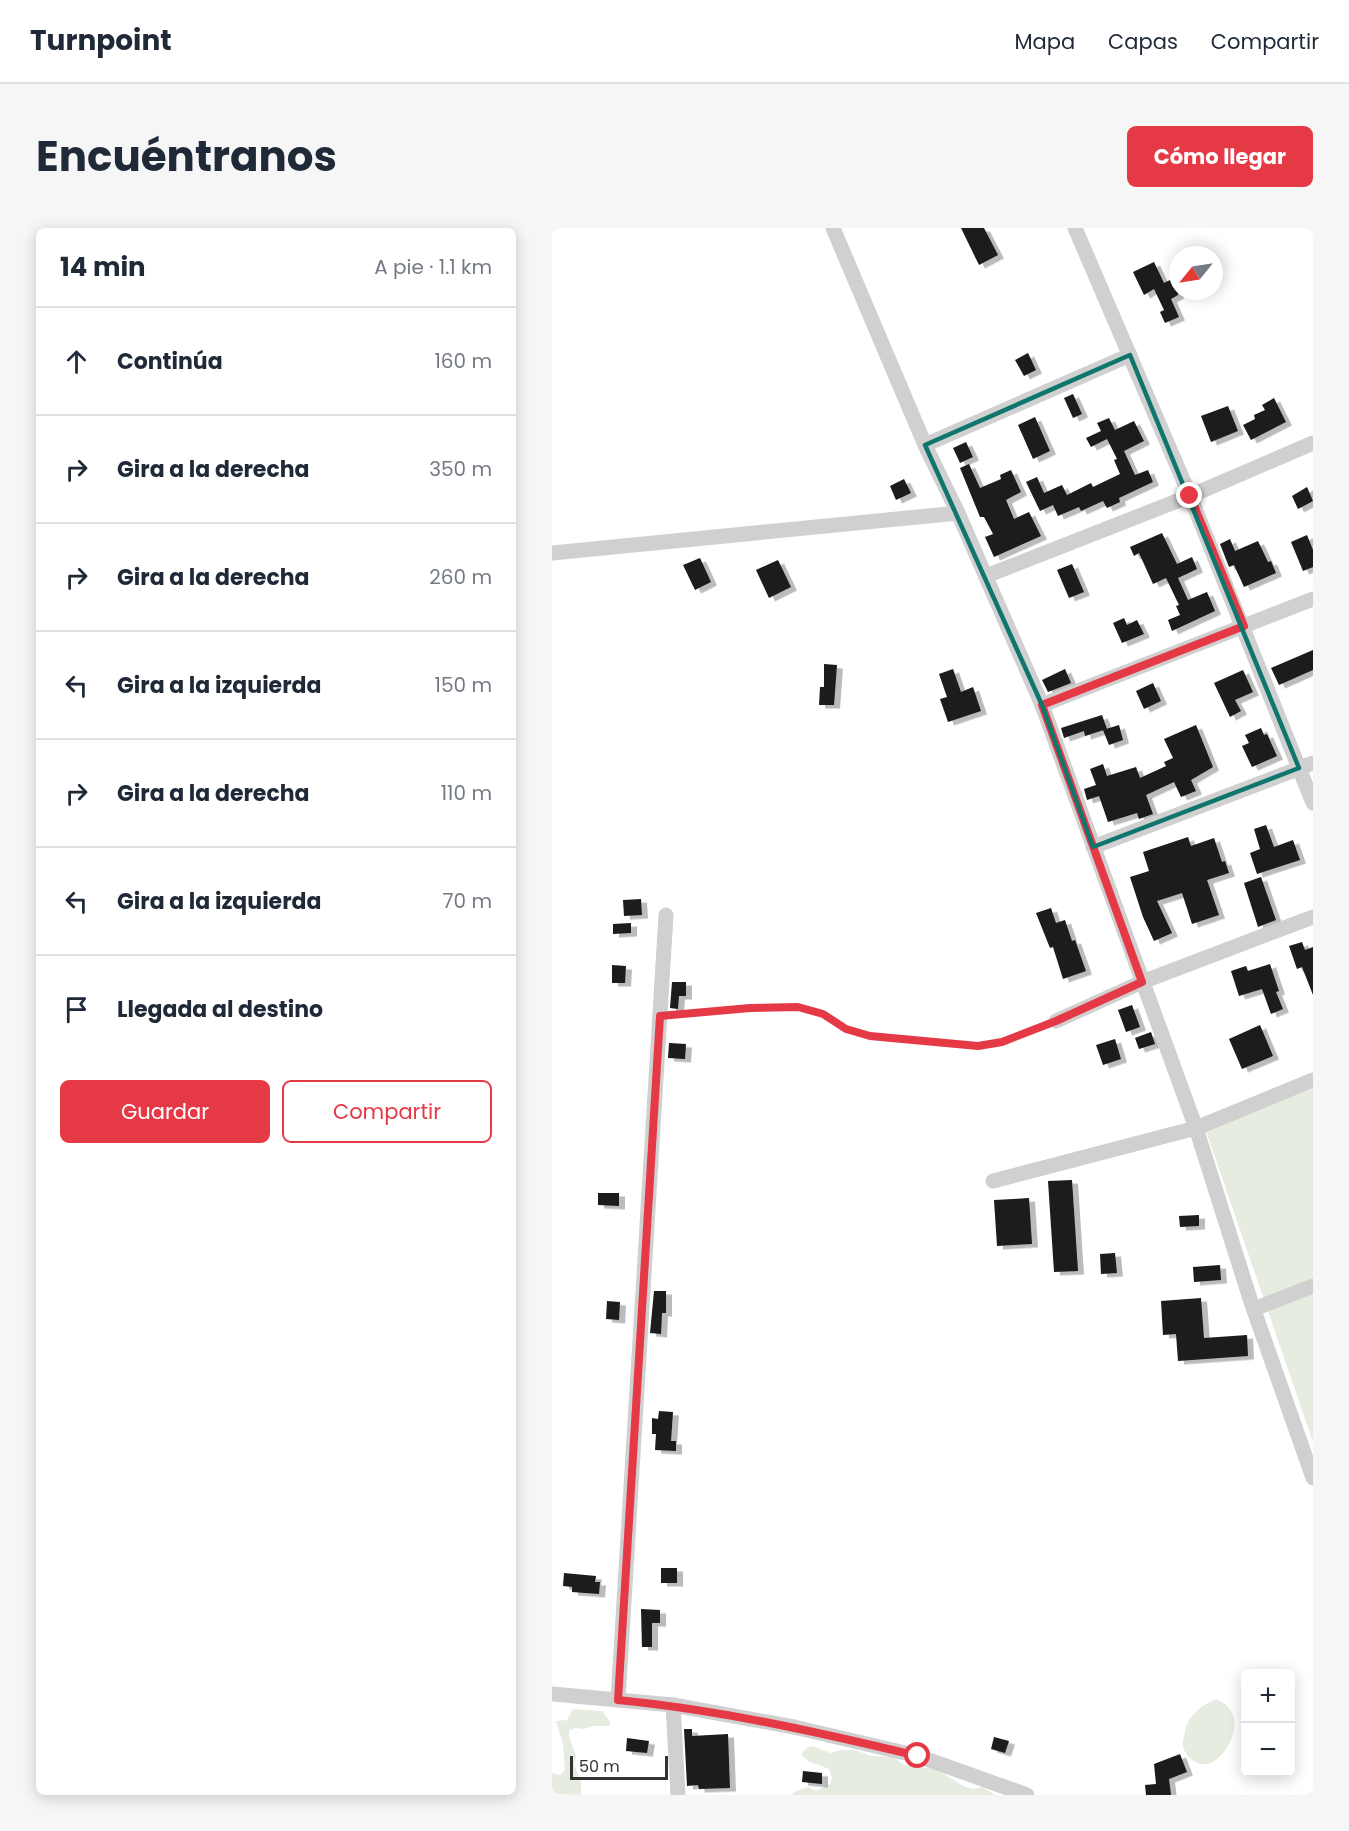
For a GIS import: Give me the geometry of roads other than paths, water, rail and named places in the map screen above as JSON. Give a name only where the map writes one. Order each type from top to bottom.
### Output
[{"type":"street","points":[[833,228],[925,446],[958,513],[1042,705],[1196,1128],[1254,1309],[1313,1478]]},
{"type":"street","points":[[1075,228],[1306,766],[1313,803]]},
{"type":"street","points":[[925,446],[1130,355]]},
{"type":"street","points":[[986,576],[1190,496],[1313,443]]},
{"type":"street","points":[[552,553],[958,513]]},
{"type":"street","points":[[1042,705],[1313,599]]},
{"type":"street","points":[[1093,847],[1306,766]]},
{"type":"street","points":[[618,1700],[666,915]]},
{"type":"street","points":[[1056,1021],[1142,982],[1313,917]]},
{"type":"street","points":[[993,1181],[1196,1128],[1313,1080]]},
{"type":"street","points":[[1254,1309],[1313,1286]]},
{"type":"street","points":[[552,1694],[673,1706],[795,1727],[918,1756],[1027,1795]]},
{"type":"street","points":[[673,1706],[678,1795]]}]
